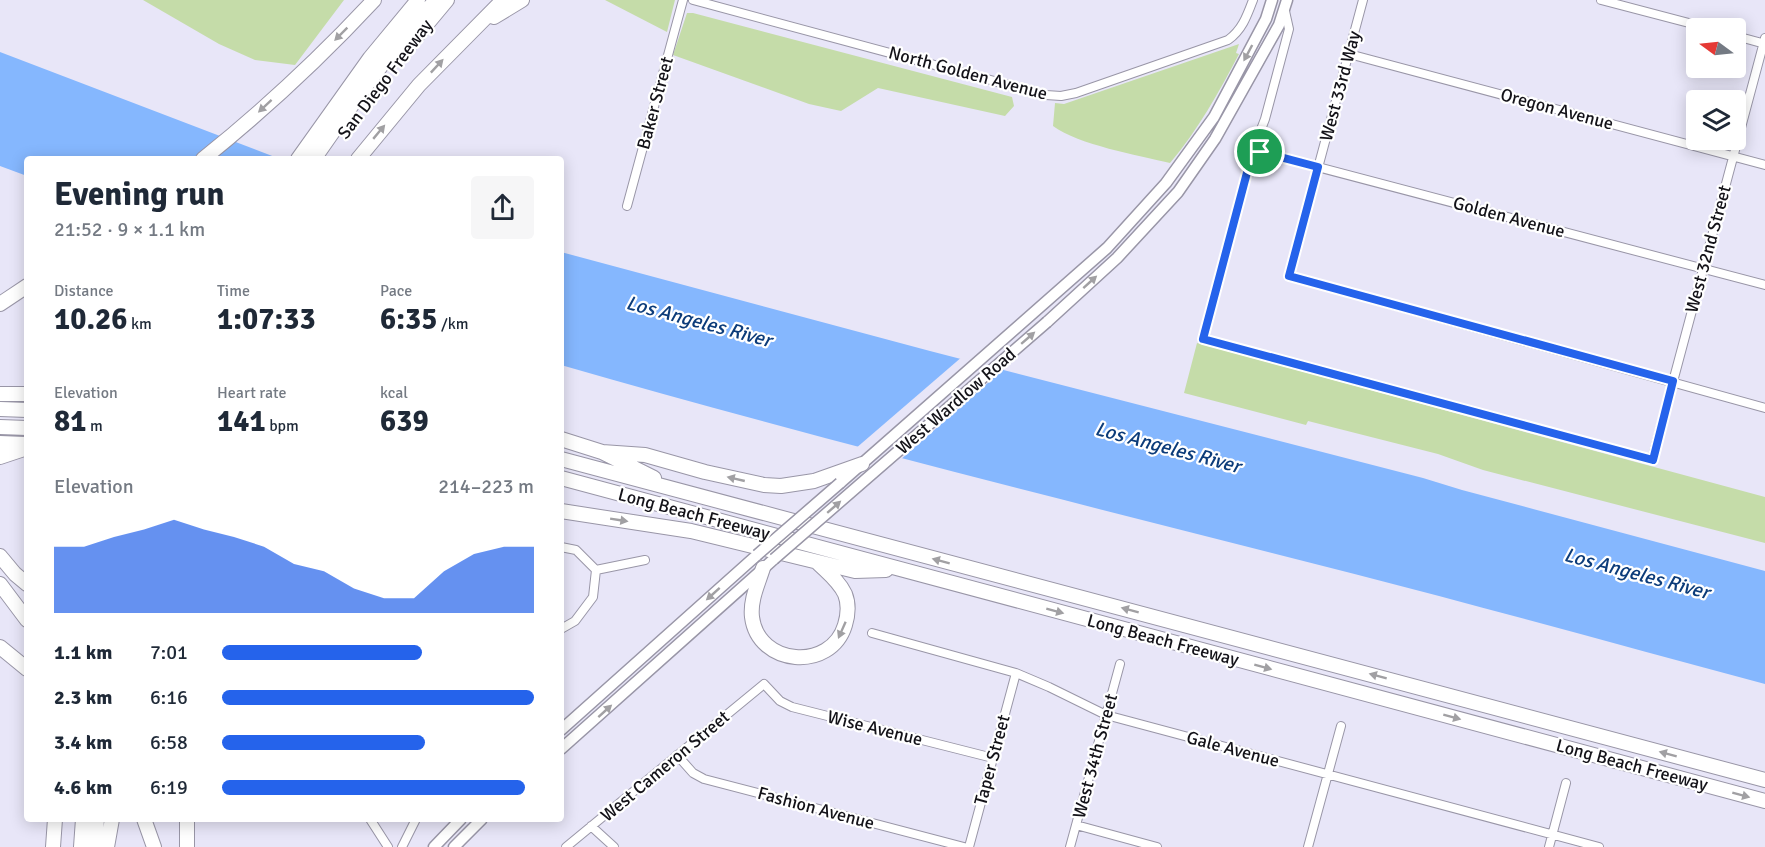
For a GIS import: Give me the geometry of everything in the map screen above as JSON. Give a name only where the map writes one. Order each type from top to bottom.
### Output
[{"type":"highway","points":[[207,156],[308,67],[374,0]]},
{"type":"highway","name":"San Diego Freeway","points":[[326,156],[356,95],[370,58],[418,0]]},
{"type":"highway","name":"San Diego Freeway","points":[[301,156],[434,4],[447,0]]},
{"type":"highway","points":[[434,4],[453,0]]},
{"type":"highway","points":[[360,156],[401,105],[442,60],[503,0]]},
{"type":"highway","points":[[474,29],[522,0]]},
{"type":"highway","points":[[310,156],[356,95]]},
{"type":"highway","points":[[316,156],[356,95]]},
{"type":"highway","points":[[0,304],[24,288]]},
{"type":"highway","points":[[0,394],[24,394]]},
{"type":"highway","points":[[0,409],[24,410]]},
{"type":"highway","points":[[0,427],[24,428]]},
{"type":"highway","points":[[564,440],[602,452],[683,492]]},
{"type":"highway","points":[[0,443],[24,446]]},
{"type":"highway","points":[[0,457],[24,447]]},
{"type":"highway","points":[[602,452],[645,456],[764,485],[794,485],[814,481],[862,464]]},
{"type":"highway","name":"Long Beach Freeway","points":[[564,460],[1765,780]]},
{"type":"highway","name":"Long Beach Freeway","points":[[564,479],[1765,801]]},
{"type":"highway","points":[[564,511],[691,531],[855,571],[901,570]]},
{"type":"highway","points":[[0,556],[24,582]]},
{"type":"highway","points":[[768,564],[754,592],[752,618],[764,643],[779,654],[798,658],[823,652],[838,640],[848,617],[844,592],[818,563]]},
{"type":"highway","points":[[0,584],[24,616]]},
{"type":"highway","points":[[0,647],[24,667]]},
{"type":"highway","points":[[53,847],[55,822]]},
{"type":"highway","points":[[73,847],[75,822]]},
{"type":"highway","points":[[81,847],[83,822]]},
{"type":"highway","points":[[87,847],[89,822]]},
{"type":"highway","points":[[95,847],[97,822]]},
{"type":"highway","points":[[107,847],[111,822]]},
{"type":"highway","points":[[145,822],[154,847]]},
{"type":"highway","points":[[187,822],[187,847]]},
{"type":"main road","name":"West Wardlow Road","points":[[564,727],[1107,248],[1166,183],[1214,117],[1266,19],[1272,0]]},
{"type":"main road","name":"West Wardlow Road","points":[[564,746],[1117,258],[1178,192],[1215,139],[1279,25],[1286,5]]},
{"type":"main road","points":[[434,847],[458,822]]},
{"type":"main road","points":[[454,847],[479,822]]},
{"type":"street","name":"Baker Street","points":[[627,206],[683,0]]},
{"type":"street","name":"North Golden Avenue","points":[[693,0],[1046,95],[1060,96],[1076,93],[1228,40],[1237,34],[1253,0]]},
{"type":"street","name":"West 33rd Way","points":[[1363,0],[1289,276],[1673,381]]},
{"type":"street","points":[[1601,0],[1686,22]]},
{"type":"street","points":[[1253,150],[1265,119],[1289,29],[1286,5]]},
{"type":"street","points":[[1746,38],[1765,42]]},
{"type":"street","name":"West 32nd Street","points":[[1253,150],[1203,339],[1653,460],[1765,42]]},
{"type":"street","name":"Oregon Avenue","points":[[1348,54],[1765,165]]},
{"type":"street","name":"Golden Avenue","points":[[1253,150],[1765,285]]},
{"type":"street","points":[[1673,381],[1765,408]]},
{"type":"street","points":[[564,548],[576,550],[596,570]]},
{"type":"street","points":[[596,570],[645,560]]},
{"type":"street","points":[[564,627],[575,621],[593,597],[596,570]]},
{"type":"street","name":"Gale Avenue","points":[[872,633],[1016,673],[1106,715],[1599,847]]},
{"type":"street","name":"West 34th Street","points":[[1070,847],[1120,664]]},
{"type":"street","name":"Taper Street","points":[[969,847],[1016,673]]},
{"type":"street","name":"Wise Avenue","points":[[764,684],[780,701],[792,707],[993,758]]},
{"type":"street","name":"West Cameron Street","points":[[566,847],[764,684]]},
{"type":"street","points":[[1308,847],[1341,726]]},
{"type":"street","name":"Fashion Avenue","points":[[677,755],[693,773],[704,779],[964,847]]},
{"type":"street","points":[[1549,847],[1566,783]]},
{"type":"street","points":[[372,822],[388,847]]},
{"type":"street","points":[[402,847],[414,822]]},
{"type":"street","points":[[1076,825],[1157,847]]},
{"type":"street","points":[[591,826],[614,847]]},
{"type":"green space","points":[[143,0],[344,0],[295,65],[255,60],[219,44]]},
{"type":"green space","points":[[605,0],[675,0],[667,32]]},
{"type":"green space","points":[[687,13],[1012,97],[1014,106],[1005,116],[878,88],[841,111],[809,104],[673,55]]},
{"type":"green space","points":[[1239,44],[1236,53],[1239,54],[1216,96],[1199,124],[1170,163],[1093,144],[1064,133],[1053,126],[1055,103],[1064,104]]},
{"type":"green space","points":[[1197,343],[1765,497],[1765,543],[1483,470],[1438,454],[1308,421],[1306,425],[1184,393]]},
{"type":"water","points":[[0,52],[272,156],[24,156],[24,175],[0,166]]},
{"type":"water","name":"Los Angeles River","points":[[564,253],[930,351],[1423,478],[1765,571],[1765,684],[1439,596],[889,455],[564,366]]},
{"type":"pier","points":[[963,356],[1006,367],[899,461],[855,449]]},
{"type":"route","points":[[1253,150],[1260,152],[1318,167],[1289,276],[1673,381],[1653,460],[1203,339],[1253,150]]}]
